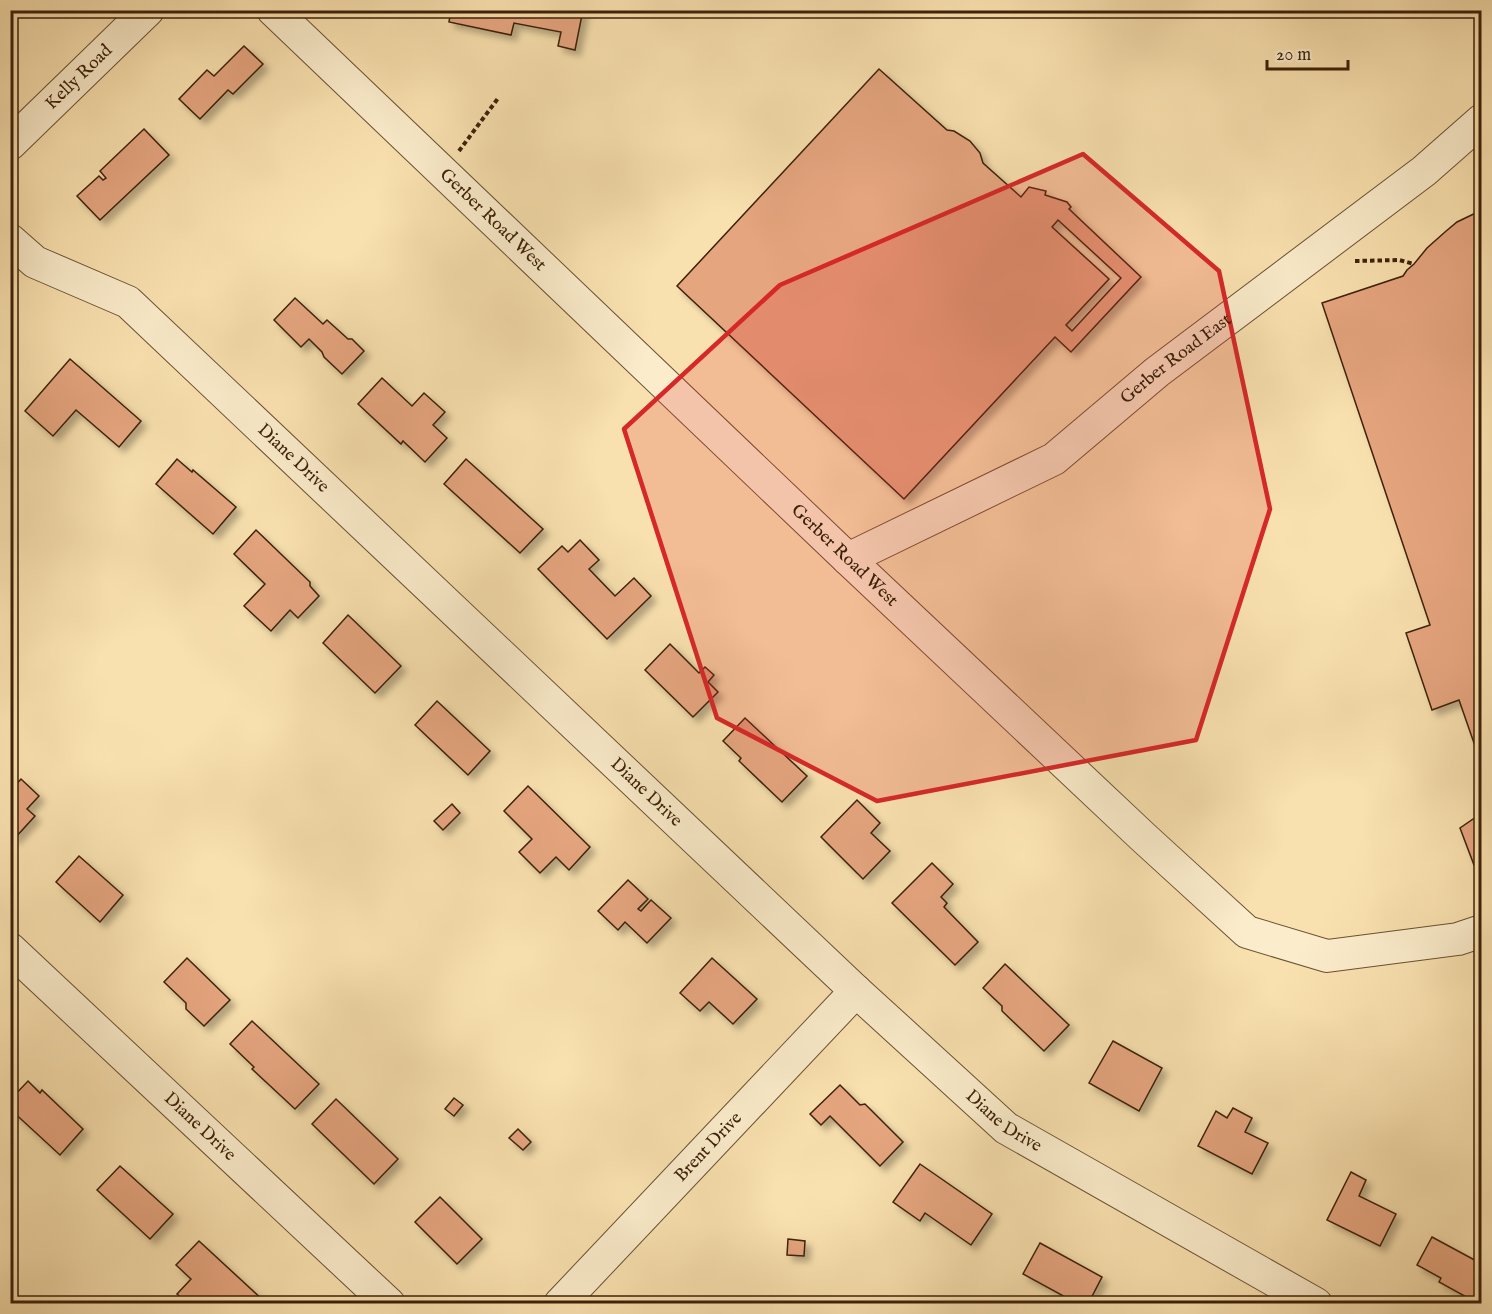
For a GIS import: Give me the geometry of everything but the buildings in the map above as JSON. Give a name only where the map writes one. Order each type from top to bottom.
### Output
[{"type":"street","name":"Kelly Road","points":[[10,144],[148,10]]},
{"type":"street","name":"Gerber Road West","points":[[273,10],[848,560],[1247,932],[1327,956],[1458,939],[1482,931]]},
{"type":"street","name":"Gerber Road East","points":[[848,560],[1054,459],[1157,372],[1424,171],[1482,120]]},
{"type":"street","name":"Diane Drive","points":[[10,240],[35,262],[128,302],[856,991],[1006,1128],[1316,1304]]},
{"type":"street","name":"Diane Drive","points":[[10,949],[389,1304]]},
{"type":"street","name":"Brent Drive","points":[[560,1304],[856,991]]},
{"type":"path","points":[[443,173],[499,97]]},
{"type":"path","points":[[1312,256],[1352,261],[1399,260],[1413,264]]},
{"type":"highlighted area","points":[[1083,154],[1219,271],[1270,509],[1196,740],[877,801],[717,718],[624,429],[780,285]]}]
